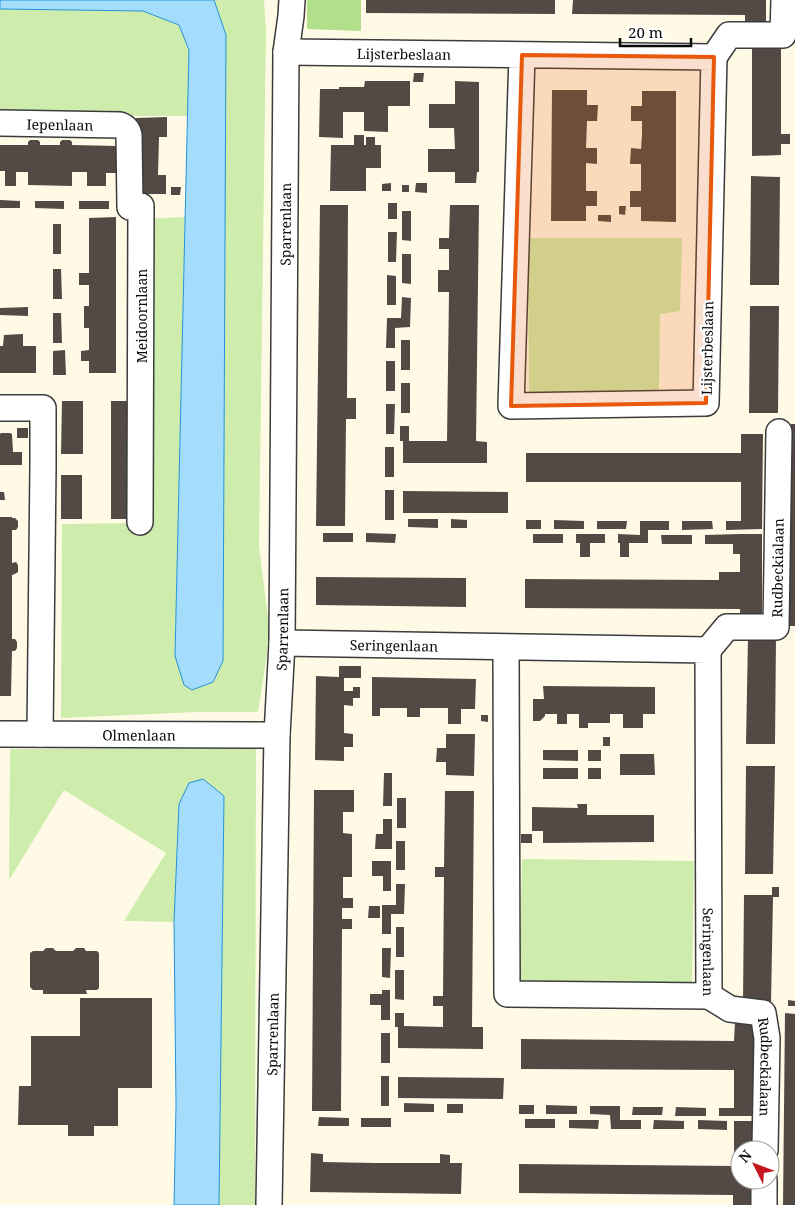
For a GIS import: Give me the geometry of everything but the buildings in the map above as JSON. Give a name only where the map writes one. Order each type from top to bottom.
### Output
[{"type":"street","name":"Sparrenlaan","points":[[278,0],[286,52]]},
{"type":"street","name":"Sparrenlaan","points":[[269,1205],[277,735],[282,643],[286,52],[292,0]]},
{"type":"street","points":[[714,57],[729,35],[783,35],[784,0]]},
{"type":"street","name":"Lijsterbeslaan","points":[[286,52],[714,57],[706,403],[511,406],[522,55]]},
{"type":"street","name":"Iepenlaan","points":[[0,122],[120,125]]},
{"type":"street","name":"Meidoornlaan","points":[[120,125],[126,128],[129,135],[130,207],[141,206],[140,522]]},
{"type":"street","points":[[0,408],[43,408],[44,466],[40,734]]},
{"type":"street","name":"Rudbeckialaan","points":[[708,650],[727,627],[776,626],[779,432]]},
{"type":"street","name":"Seringenlaan","points":[[282,643],[708,650],[709,996],[507,994],[506,647]]},
{"type":"street","name":"Olmenlaan","points":[[0,734],[277,735]]},
{"type":"street","name":"Rudbeckialaan","points":[[709,996],[730,1009],[763,1013],[767,1038],[765,1140]]},
{"type":"street","points":[[764,1190],[764,1205]]},
{"type":"highlighted area","points":[[522,55],[714,57],[706,403],[511,406]]},
{"type":"green space","points":[[214,0],[264,0],[266,30],[259,546],[269,626],[258,712],[197,712],[61,718],[62,524],[138,523],[140,219],[185,217],[175,656],[192,690],[213,682],[226,35]]},
{"type":"green space","points":[[307,0],[361,0],[361,31],[307,29]]},
{"type":"green space","points":[[0,9],[143,11],[179,25],[189,50],[188,116],[0,116]]},
{"type":"green space","points":[[530,238],[682,238],[680,311],[660,314],[659,394],[529,392],[528,257]]},
{"type":"green space","points":[[256,747],[255,1205],[219,1205],[224,796],[179,804],[174,922],[124,921],[166,853],[64,790],[9,880],[10,749]]},
{"type":"green space","points":[[522,859],[694,861],[692,986],[519,983]]},
{"type":"water","points":[[0,0],[214,0],[226,35],[223,661],[213,682],[192,690],[184,685],[175,656],[189,50],[179,25],[143,11],[0,9]]},
{"type":"water","points":[[203,779],[224,796],[219,1205],[174,1205],[176,1105],[174,922],[179,804],[189,783]]}]
